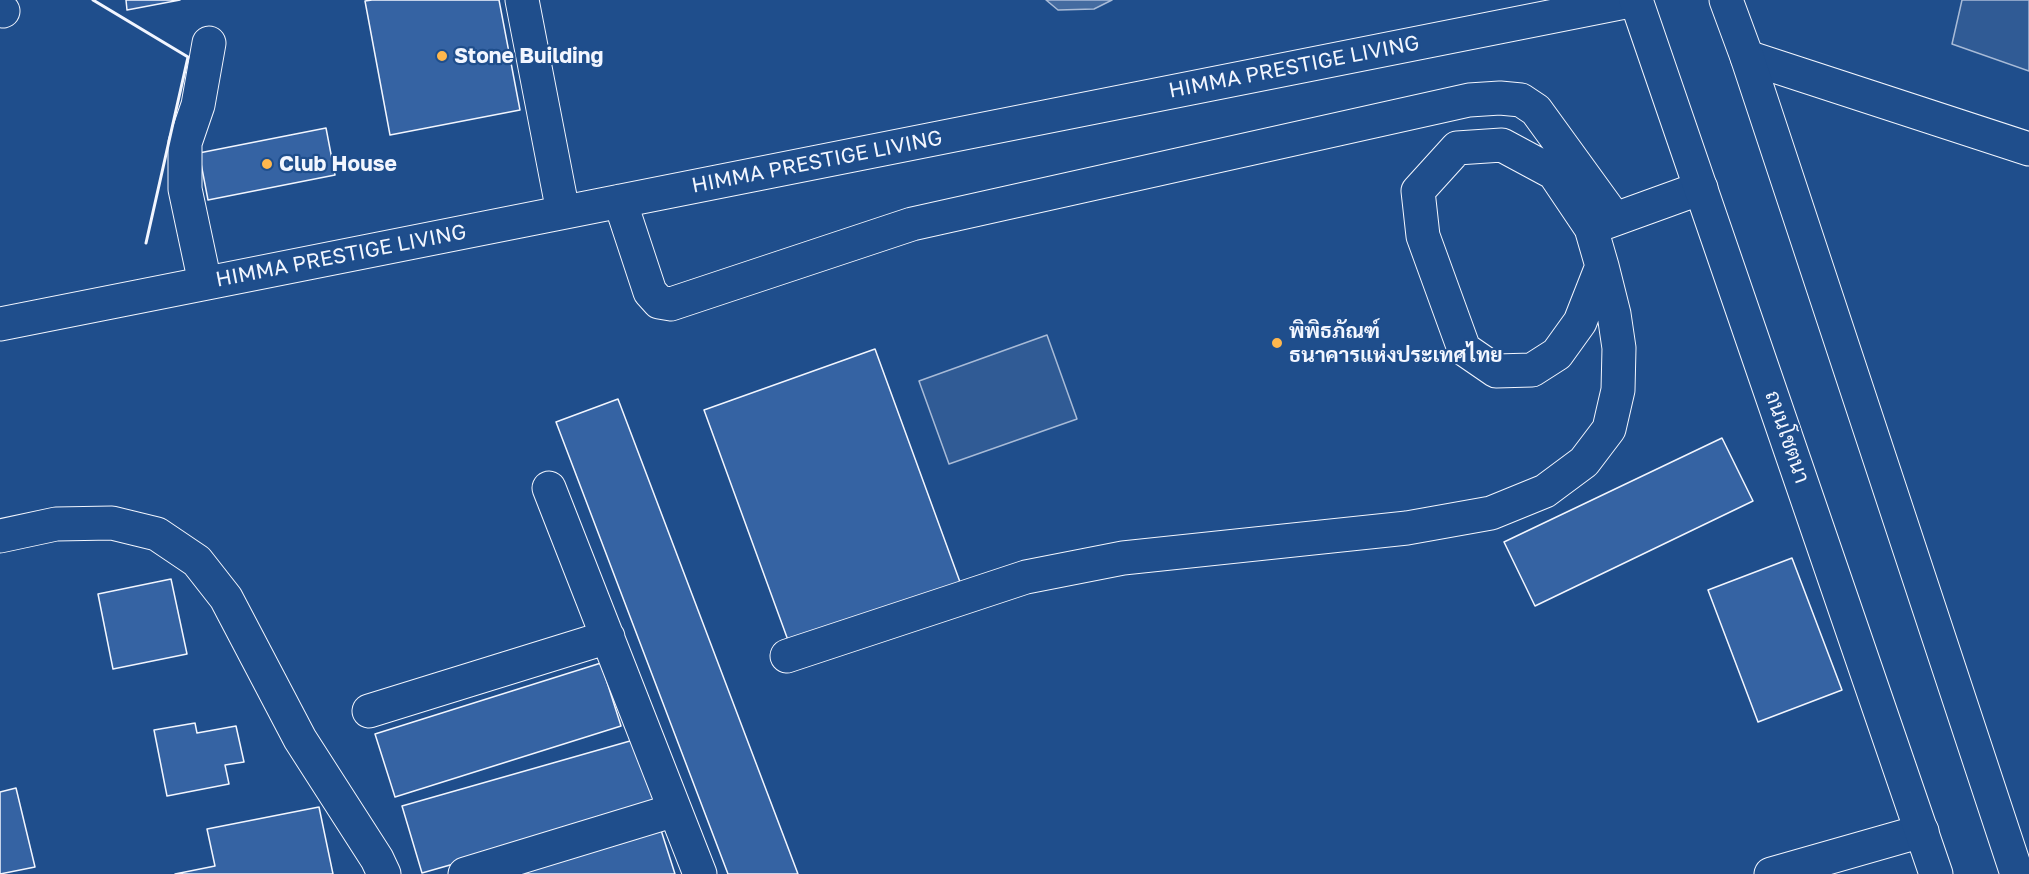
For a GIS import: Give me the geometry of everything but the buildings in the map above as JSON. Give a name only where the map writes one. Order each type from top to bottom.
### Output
[{"type":"street","points":[[522,0],[563,212]]},
{"type":"street","name":"HIMMA PRESTIGE LIVING","points":[[0,324],[1636,0]]},
{"type":"street","name":"ถนนโชตนา","points":[[1636,0],[1936,874]]},
{"type":"street","points":[[1726,0],[1747,57],[2017,874]]},
{"type":"street","points":[[205,283],[185,189],[185,144],[198,105],[209,43]]},
{"type":"street","points":[[1747,57],[2029,149]]},
{"type":"street","points":[[620,201],[650,292],[659,302],[671,304],[912,224],[1469,100],[1500,98],[1521,100],[1536,110],[1603,223],[1602,266],[1614,315],[1619,348],[1618,390],[1610,429],[1584,462],[1545,491],[1491,513],[1407,528],[1123,558],[1026,577],[787,656]]},
{"type":"street","points":[[1602,266],[1580,322],[1557,354],[1532,370],[1496,371],[1464,349],[1423,236],[1418,190],[1457,148],[1502,145],[1554,173],[1603,223]]},
{"type":"street","points":[[1603,223],[1701,188]]},
{"type":"street","points":[[549,488],[700,874]]},
{"type":"street","points":[[0,536],[56,524],[112,523],[157,534],[197,561],[226,598],[300,739],[377,859],[384,874]]},
{"type":"street","points":[[369,711],[608,637]]},
{"type":"street","points":[[465,874],[675,810]]},
{"type":"street","points":[[1772,874],[1922,831]]},
{"type":"shaded area","points":[[1046,0],[1112,0],[1094,9],[1058,10]]},
{"type":"shaded area","points":[[1962,0],[2029,0],[2029,71],[1952,44]]},
{"type":"shaded area","points":[[1047,335],[1077,419],[949,464],[919,381]]},
{"type":"wall","points":[[93,0],[188,57],[146,243]]},
{"type":"place","name":"Stone Building","points":[[442,56]]},
{"type":"place","name":"Club House","points":[[267,164]]},
{"type":"place","name":"พิพิธภัณฑ์ ธนาคารแห่งประเทศไทย","points":[[1277,343]]}]
